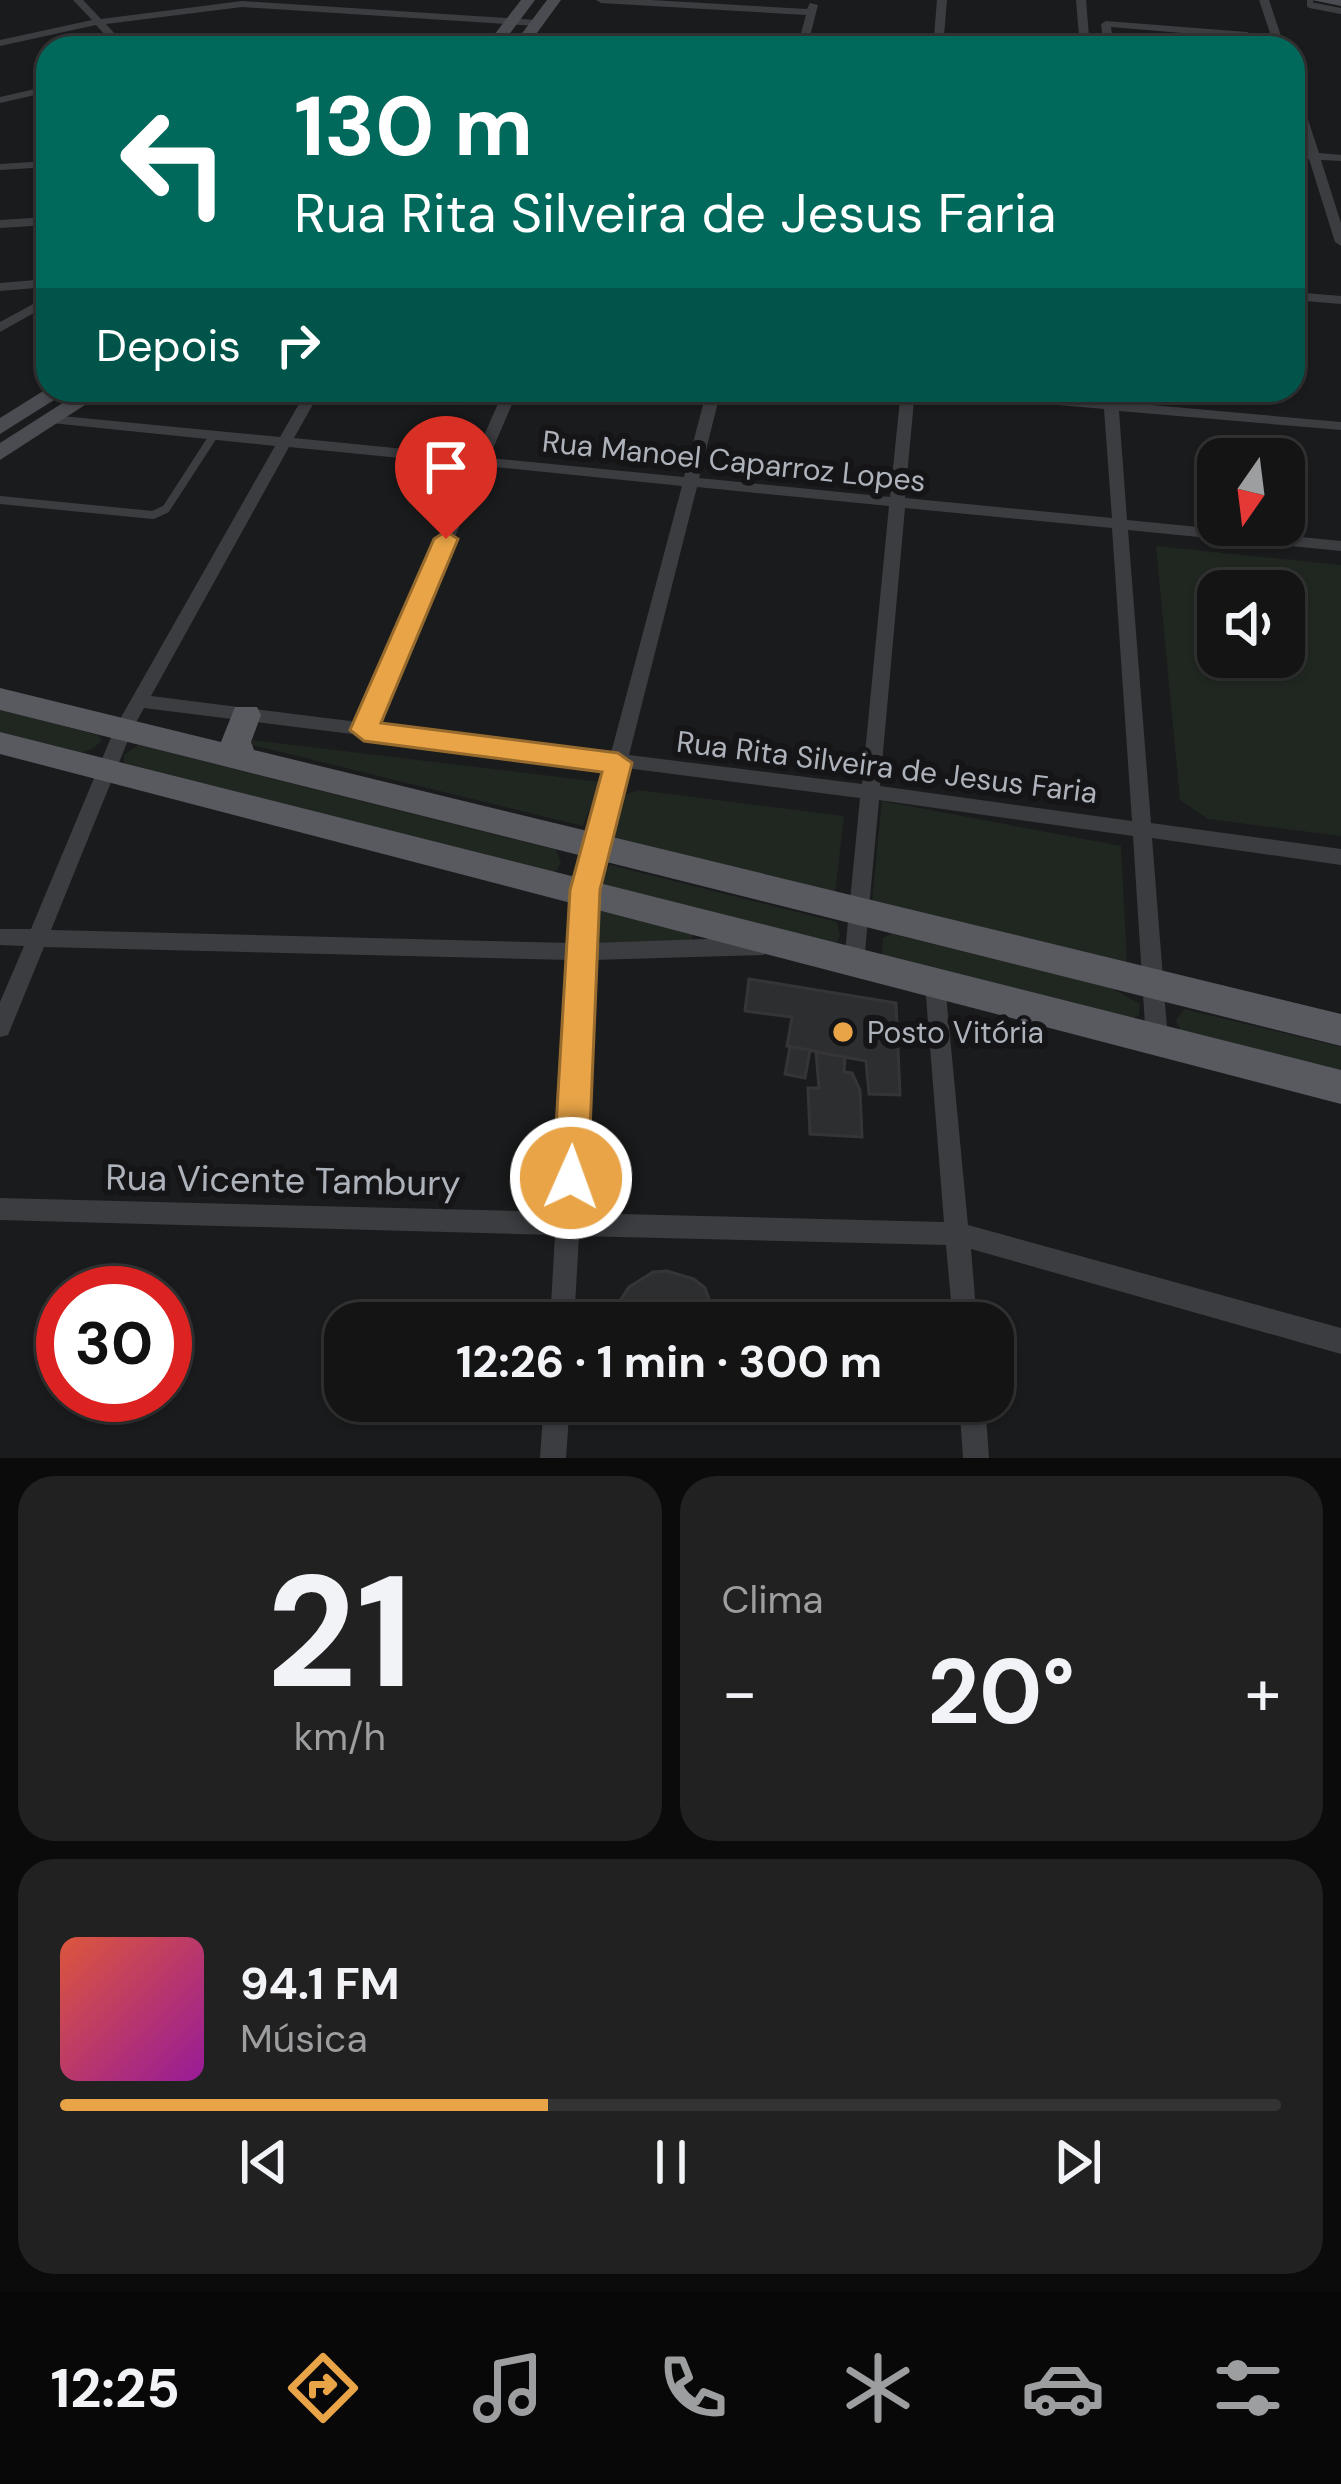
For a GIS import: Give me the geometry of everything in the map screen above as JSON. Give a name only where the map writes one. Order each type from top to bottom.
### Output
[{"type":"main road","points":[[500,36],[527,0]]},
{"type":"main road","points":[[527,36],[554,0]]},
{"type":"main road","points":[[1319,0],[1341,2]]},
{"type":"main road","points":[[0,427],[40,402]]},
{"type":"main road","points":[[0,453],[78,402]]},
{"type":"main road","points":[[0,698],[131,715],[240,756],[1153,987],[1341,1030]]},
{"type":"main road","points":[[240,756],[236,742],[247,715]]},
{"type":"main road","points":[[0,743],[1341,1087]]},
{"type":"street","points":[[78,0],[110,36]]},
{"type":"street","points":[[601,0],[813,6],[805,36]]},
{"type":"street","points":[[939,36],[942,0]]},
{"type":"street","points":[[1081,0],[1084,36]]},
{"type":"street","points":[[1264,0],[1276,36]]},
{"type":"street","points":[[0,43],[97,22],[242,4],[537,22]]},
{"type":"street","points":[[1108,36],[1106,24],[1205,36]]},
{"type":"street","points":[[0,100],[36,92]]},
{"type":"street","points":[[1305,127],[1341,242]]},
{"type":"street","points":[[1305,155],[1341,158]]},
{"type":"street","points":[[0,167],[36,165]]},
{"type":"street","points":[[0,224],[36,222]]},
{"type":"street","points":[[0,287],[36,285]]},
{"type":"street","points":[[1305,297],[1341,300]]},
{"type":"street","points":[[0,328],[36,307]]},
{"type":"street","points":[[0,1028],[104,769],[307,402]]},
{"type":"street","points":[[364,730],[506,402]]},
{"type":"street","points":[[563,1302],[585,890],[711,402]]},
{"type":"street","points":[[854,964],[907,402]]},
{"type":"street","points":[[1111,402],[1157,1041]]},
{"type":"street","points":[[1144,402],[1341,426]]},
{"type":"street","name":"Rua Manoel Caparroz Lopes","points":[[51,419],[1341,546]]},
{"type":"street","name":"Rua Rita Silveira de Jesus Faria","points":[[131,715],[247,715],[1341,856]]},
{"type":"street","points":[[0,937],[580,952],[786,946]]},
{"type":"street","points":[[934,984],[963,1302]]},
{"type":"street","name":"Rua Vicente Tambury","points":[[0,1209],[958,1234],[1341,1341]]},
{"type":"street","points":[[553,1458],[556,1422]]},
{"type":"street","points":[[973,1422],[976,1458]]},
{"type":"lane","points":[[1310,0],[1310,5],[1341,11]]},
{"type":"lane","points":[[0,500],[160,513],[214,435]]},
{"type":"shaded area","points":[[1156,546],[1341,565],[1341,836],[1208,819],[1180,800]]},
{"type":"shaded area","points":[[0,710],[102,739],[82,752],[40,747],[0,735]]},
{"type":"shaded area","points":[[252,740],[601,782],[583,826],[252,745]]},
{"type":"shaded area","points":[[138,745],[556,850],[561,863],[556,871],[543,873],[124,763],[124,755]]},
{"type":"shaded area","points":[[638,790],[844,816],[835,894],[612,839],[613,817],[623,796]]},
{"type":"shaded area","points":[[882,801],[1121,846],[1127,964],[872,902]]},
{"type":"shaded area","points":[[610,865],[837,922],[840,936],[834,948],[604,888],[599,880]]},
{"type":"shaded area","points":[[596,898],[697,926],[688,948],[596,947]]},
{"type":"shaded area","points":[[892,934],[1111,988],[1140,1004],[1139,1015],[1126,1023],[904,966],[882,954],[883,938]]},
{"type":"shaded area","points":[[1184,1009],[1341,1047],[1341,1075],[1180,1030],[1176,1020]]},
{"type":"building","name":"Posto Vitória","points":[[749,979],[896,1003],[900,1095],[869,1094],[866,1061],[787,1046],[792,1017],[745,1011]]},
{"type":"building","points":[[790,1047],[810,1050],[805,1078],[785,1074]]},
{"type":"building","points":[[816,1052],[845,1057],[844,1072],[852,1073],[860,1090],[862,1137],[810,1134],[808,1088],[819,1088]]},
{"type":"building","points":[[653,1272],[694,1279],[705,1288],[710,1302],[620,1302],[629,1287]]},
{"type":"place","name":"Posto Vitória","points":[[843,1032]]},
{"type":"route","points":[[446,539],[364,730],[618,763],[585,890],[571,1178]]}]
